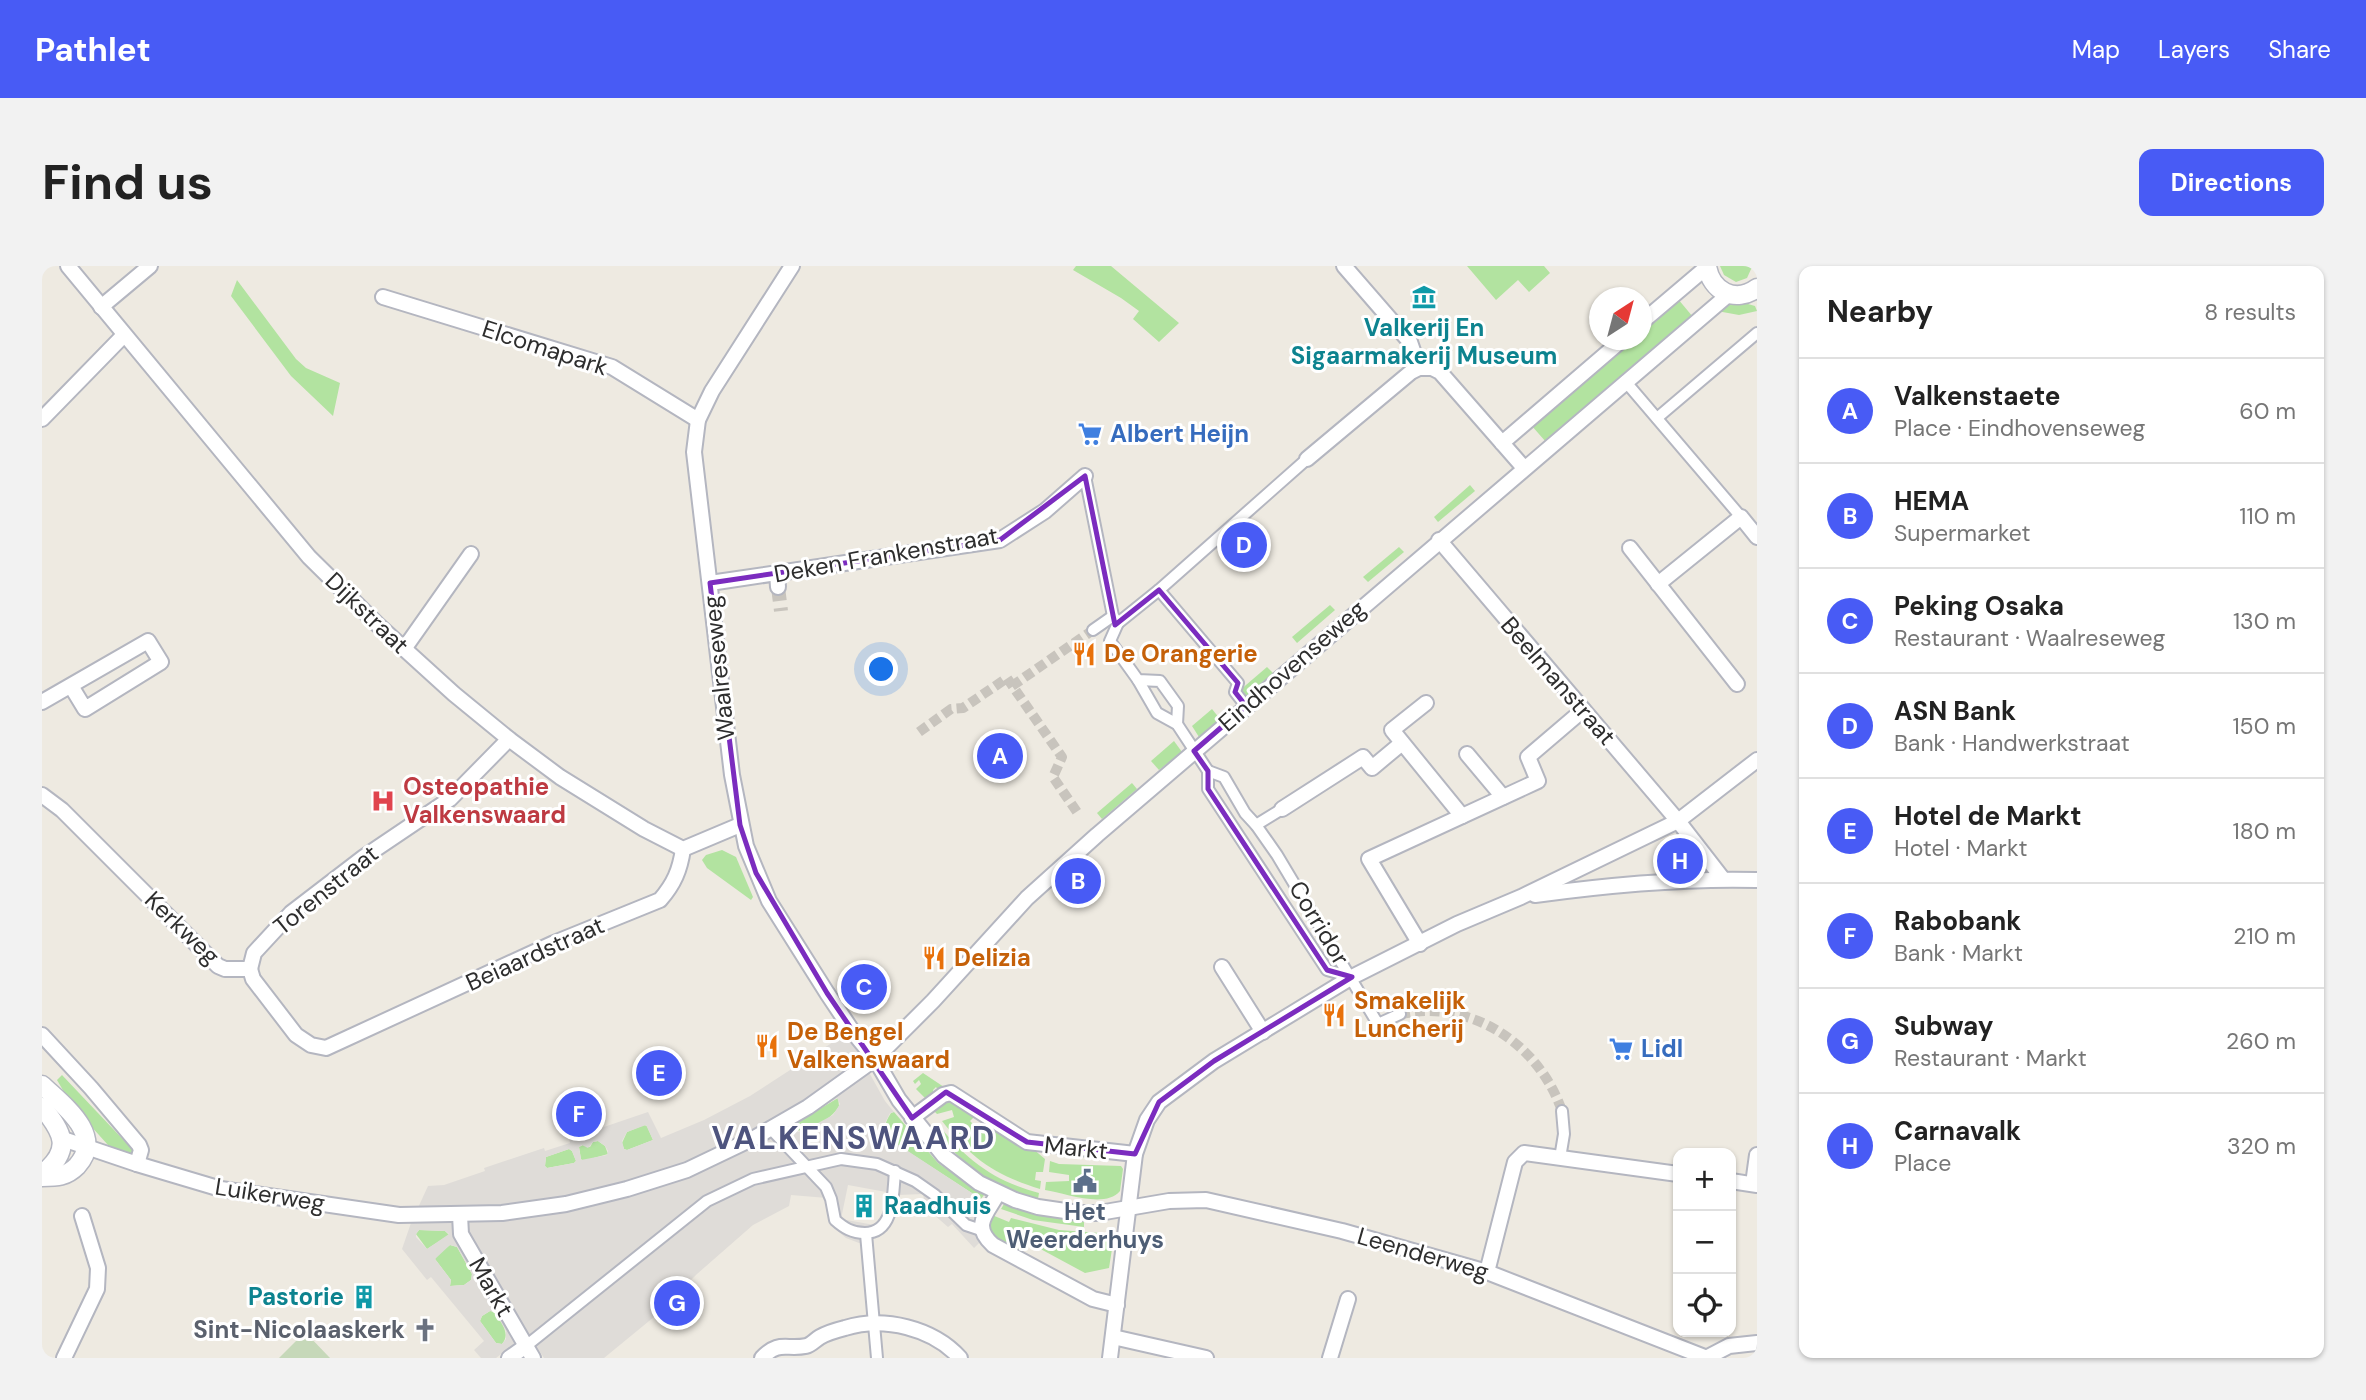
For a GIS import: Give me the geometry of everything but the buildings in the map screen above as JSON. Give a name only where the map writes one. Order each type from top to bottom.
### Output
[{"type":"street","name":"Dijkstraat","points":[[68,266],[309,557],[404,649],[509,739],[645,830],[683,849]]},
{"type":"street","points":[[101,307],[149,266]]},
{"type":"street","name":"Waalreseweg","points":[[792,266],[712,391],[698,420],[694,452],[732,775],[746,846],[769,901],[853,1032],[875,1059]]},
{"type":"street","points":[[1344,266],[1410,342],[1419,368]]},
{"type":"street","points":[[1652,314],[1707,267],[1713,284],[1728,295],[1755,293]]},
{"type":"street","name":"Eindhovenseweg","points":[[875,1059],[933,1001],[1027,898],[1246,706],[1728,295]]},
{"type":"street","name":"Elcomapark","points":[[383,297],[612,367],[698,420]]},
{"type":"street","points":[[1657,418],[1757,333]]},
{"type":"street","points":[[42,419],[124,335]]},
{"type":"street","points":[[1502,443],[1610,350]]},
{"type":"street","points":[[1093,630],[1115,620],[1159,590],[1351,421],[1419,368],[1432,368],[1440,372],[1524,468]]},
{"type":"street","points":[[1625,381],[1757,537]]},
{"type":"street","name":"Deken Frankenstraat","points":[[710,583],[777,580],[1000,540],[1045,511],[1085,476]]},
{"type":"street","name":"Corridor","points":[[1085,476],[1115,620],[1110,641],[1138,680],[1157,713],[1177,724],[1208,771],[1224,777],[1245,813],[1299,888],[1311,914],[1352,977]]},
{"type":"street","points":[[1658,584],[1741,517]]},
{"type":"street","name":"Beelmanstraat","points":[[1439,540],[1678,821],[1723,879]]},
{"type":"street","points":[[1630,548],[1737,684]]},
{"type":"street","points":[[404,649],[471,554]]},
{"type":"street","points":[[1159,590],[1238,682],[1236,692],[1246,706]]},
{"type":"street","points":[[42,702],[148,641],[161,662],[85,709],[71,686]]},
{"type":"street","name":"Corridor","points":[[1138,680],[1160,681],[1178,706],[1177,724]]},
{"type":"street","points":[[1426,703],[1392,730],[1462,816]]},
{"type":"street","points":[[1420,944],[1369,859],[1538,781],[1528,757],[1583,710]]},
{"type":"street","name":"Torenstraat","points":[[250,969],[254,953],[291,913],[364,857],[450,799],[509,739]]},
{"type":"street","points":[[1256,825],[1363,757],[1372,768],[1402,743]]},
{"type":"street","points":[[1467,754],[1503,797]]},
{"type":"street","points":[[1110,1358],[1135,1154],[1147,1120],[1159,1102],[1214,1061],[1352,977],[1457,924],[1521,897],[1678,821],[1757,760]]},
{"type":"street","name":"Corridor","points":[[1208,771],[1208,789],[1327,970],[1352,977]]},
{"type":"street","name":"Kerkweg","points":[[42,795],[62,810],[218,966],[225,969],[250,969],[253,979],[296,1035],[311,1045],[326,1048],[358,1034]]},
{"type":"street","points":[[1228,820],[1245,813]]},
{"type":"street","points":[[683,849],[740,825]]},
{"type":"street","name":"Beiaardstraat","points":[[358,1034],[554,943],[660,900],[673,886],[681,866],[683,849]]},
{"type":"street","name":"Corridor","points":[[1262,873],[1277,855]]},
{"type":"street","points":[[1521,897],[1591,888],[1723,879],[1757,880]]},
{"type":"street","points":[[1222,967],[1263,1031]]},
{"type":"street","points":[[1352,977],[1378,1024],[1400,1014]]},
{"type":"street","points":[[42,1035],[139,1145],[141,1150],[136,1164]]},
{"type":"street","points":[[460,1214],[547,1208],[605,1196],[687,1170],[771,1129],[875,1059],[912,1118],[944,1156],[961,1171],[998,1193],[1031,1206],[1058,1211],[1099,1213],[1128,1209]]},
{"type":"street","points":[[42,1085],[78,1121],[84,1130],[86,1146],[81,1161],[67,1174],[60,1178],[42,1175]]},
{"type":"street","name":"Markt","points":[[912,1118],[943,1095],[951,1093],[1027,1142],[1135,1154]]},
{"type":"street","points":[[42,1107],[58,1126],[63,1139],[59,1156],[42,1175]]},
{"type":"street","points":[[1560,1158],[1564,1134],[1562,1111]]},
{"type":"street","points":[[771,1129],[825,1187],[831,1199],[835,1220],[849,1231],[866,1234],[883,1227],[889,1217],[895,1171]]},
{"type":"street","name":"Luikerweg","points":[[63,1139],[221,1189],[399,1215],[460,1214]]},
{"type":"street","points":[[1487,1272],[1518,1157],[1528,1153],[1673,1173]]},
{"type":"street","points":[[1736,1182],[1755,1184],[1757,1155]]},
{"type":"street","name":"Markt","points":[[460,1214],[461,1234],[529,1352],[707,1201],[752,1179],[841,1159],[877,1164],[895,1171],[935,1195],[966,1225],[981,1230],[993,1245],[1093,1299],[1117,1305]]},
{"type":"street","points":[[981,1230],[981,1223],[998,1193]]},
{"type":"street","name":"Leenderweg","points":[[1128,1209],[1169,1201],[1206,1200],[1342,1231],[1487,1272],[1707,1358]]},
{"type":"street","points":[[64,1358],[97,1289],[98,1268],[82,1216]]},
{"type":"street","points":[[866,1234],[877,1358]]},
{"type":"street","points":[[1330,1358],[1348,1299]]},
{"type":"street","points":[[762,1358],[771,1349],[781,1346],[808,1346],[820,1337],[847,1327],[874,1323],[926,1334],[960,1358]]},
{"type":"street","points":[[1113,1337],[1206,1358]]},
{"type":"street","points":[[1707,1358],[1729,1346],[1757,1343]]},
{"type":"street","points":[[1666,1358],[1674,1345]]},
{"type":"street","points":[[509,1358],[529,1352]]},
{"type":"highlighted area","points":[[1085,476],[1115,625],[1159,590],[1238,683],[1235,692],[1246,706],[1194,751],[1208,771],[1208,789],[1327,970],[1352,977],[1214,1061],[1159,1102],[1135,1154],[1027,1142],[946,1092],[912,1118],[827,993],[756,873],[740,825],[710,583],[1000,540]]},
{"type":"green space","points":[[1076,266],[1111,266],[1179,323],[1159,342],[1133,319],[1139,311],[1073,270]]},
{"type":"green space","points":[[1467,266],[1544,266],[1550,273],[1529,292],[1518,280],[1496,300]]},
{"type":"green space","points":[[1720,266],[1752,267],[1747,278],[1736,282],[1724,275]]},
{"type":"green space","points":[[237,280],[296,359],[306,368],[340,383],[333,416],[291,376],[231,296]]},
{"type":"green space","points":[[1678,299],[1693,317],[1546,442],[1531,425],[1619,350],[1652,350],[1652,321]]},
{"type":"green space","points":[[1741,302],[1755,306],[1757,311],[1739,315],[1717,311],[1726,305]]},
{"type":"green space","points":[[1470,485],[1475,491],[1438,522],[1434,517]]},
{"type":"green space","points":[[1399,547],[1404,552],[1368,582],[1363,577]]},
{"type":"green space","points":[[1330,605],[1335,610],[1297,643],[1292,637]]},
{"type":"green space","points":[[1267,667],[1273,673],[1244,698],[1239,691]]},
{"type":"green space","points":[[1212,709],[1220,719],[1199,737],[1192,726]]},
{"type":"green space","points":[[1174,741],[1182,752],[1159,770],[1151,761]]},
{"type":"green space","points":[[1132,783],[1137,789],[1102,819],[1097,813]]},
{"type":"green space","points":[[722,850],[736,857],[753,897],[751,900],[707,868],[702,860],[706,855]]},
{"type":"green space","points":[[923,1073],[944,1087],[938,1090],[936,1087],[934,1093],[926,1099],[916,1089],[921,1084],[919,1080],[915,1084],[913,1081]]},
{"type":"green space","points":[[62,1075],[133,1150],[130,1156],[108,1145],[71,1104],[57,1080]]},
{"type":"green space","points":[[838,1098],[839,1106],[836,1111],[817,1126],[796,1130],[791,1126]]},
{"type":"green space","points":[[952,1100],[976,1115],[970,1121],[974,1125],[974,1131],[978,1129],[983,1134],[992,1125],[1032,1148],[1045,1159],[1043,1172],[1036,1172],[1035,1180],[1041,1181],[1040,1189],[996,1171],[963,1146],[942,1121],[954,1117],[952,1110],[937,1114],[933,1110],[945,1101]]},
{"type":"green space","points":[[894,1112],[938,1163],[984,1195],[981,1199],[890,1140],[885,1127]]},
{"type":"green space","points":[[937,1123],[970,1158],[1008,1182],[1039,1193],[1038,1199],[1006,1188],[979,1173],[955,1152],[933,1127]]},
{"type":"green space","points":[[644,1125],[653,1140],[624,1149],[622,1143],[627,1132]]},
{"type":"green space","points":[[598,1141],[605,1146],[608,1154],[583,1161],[579,1147],[590,1147],[593,1142]]},
{"type":"green space","points":[[569,1149],[576,1161],[574,1163],[547,1168],[545,1166],[546,1157]]},
{"type":"green space","points":[[1050,1161],[1059,1164],[1121,1166],[1123,1169],[1120,1191],[1105,1199],[1095,1199],[1045,1190],[1046,1182],[1069,1181],[1069,1175],[1049,1172]]},
{"type":"green space","points":[[1004,1204],[1042,1216],[1084,1221],[1084,1227],[1033,1220],[1001,1209]]},
{"type":"green space","points":[[992,1215],[1009,1222],[1011,1218],[1059,1230],[1100,1233],[1110,1242],[1112,1249],[1109,1268],[1085,1273],[1022,1239],[1022,1254],[990,1237],[987,1225]]},
{"type":"green space","points":[[419,1230],[445,1231],[449,1235],[427,1249],[416,1234]]},
{"type":"green space","points":[[450,1245],[457,1247],[472,1274],[471,1280],[464,1285],[450,1286],[451,1280],[435,1259]]},
{"type":"green space","points":[[490,1311],[495,1312],[504,1328],[506,1336],[502,1344],[496,1343],[480,1321],[482,1316]]},
{"type":"green space","points":[[305,1332],[330,1358],[279,1358]]},
{"type":"shaded area","points":[[847,1033],[885,1101],[894,1112],[890,1113],[885,1123],[888,1138],[981,1199],[985,1205],[981,1241],[974,1248],[952,1224],[948,1227],[933,1214],[932,1208],[925,1205],[923,1194],[898,1195],[895,1217],[889,1227],[873,1237],[873,1242],[859,1243],[846,1238],[832,1226],[826,1210],[827,1198],[791,1195],[789,1206],[753,1225],[697,1274],[654,1317],[604,1358],[544,1358],[528,1333],[496,1358],[481,1358],[474,1350],[484,1341],[431,1277],[427,1280],[402,1249],[428,1186],[444,1185],[544,1148],[545,1151],[570,1143],[567,1132],[593,1124],[595,1130],[648,1112],[661,1138],[750,1096]],"holes":[[[837,1098],[840,1104],[833,1115],[805,1130],[794,1130],[792,1126]],[[646,1125],[653,1140],[627,1150],[624,1149],[622,1141],[627,1132]],[[598,1141],[605,1146],[607,1155],[581,1160],[579,1147],[582,1145],[588,1148]],[[569,1149],[576,1161],[547,1168],[546,1157]],[[848,1185],[886,1192],[880,1226],[841,1219]],[[419,1230],[445,1231],[449,1234],[427,1249],[416,1237]],[[450,1245],[457,1247],[472,1274],[471,1280],[464,1285],[450,1286],[451,1280],[435,1259]],[[490,1311],[495,1312],[506,1331],[506,1339],[502,1344],[496,1343],[480,1321],[482,1316]]]},
{"type":"tunnel","points":[[778,587],[781,611]]},
{"type":"tunnel","points":[[1012,686],[1093,630]]},
{"type":"tunnel","points":[[919,732],[951,709],[963,708],[1007,678],[1062,757],[1053,777],[1077,812]]},
{"type":"tunnel","points":[[1400,1014],[1427,1011],[1450,1013],[1492,1027],[1527,1054],[1553,1090],[1562,1111]]},
{"type":"place","name":"Valkerij En Sigaarmakerij Museum","points":[[1424,297]]},
{"type":"place","name":"Albert Heijn","points":[[1090,434]]},
{"type":"place","name":"ASN Bank","points":[[1244,545]]},
{"type":"place","name":"De Orangerie","points":[[1084,654]]},
{"type":"place","name":"Valkenstaete","points":[[1000,756]]},
{"type":"place","name":"Osteopathie Valkenswaard","points":[[383,801]]},
{"type":"place","name":"Carnavalk","points":[[1680,861]]},
{"type":"place","name":"HEMA","points":[[1078,881]]},
{"type":"place","name":"Delizia","points":[[934,958]]},
{"type":"place","name":"Peking Osaka","points":[[864,987]]},
{"type":"place","name":"Smakelijk Luncherij","points":[[1334,1015]]},
{"type":"place","name":"De Bengel Valkenswaard","points":[[767,1046]]},
{"type":"place","name":"Lidl","points":[[1621,1049]]},
{"type":"place","name":"Hotel de Markt","points":[[659,1073]]},
{"type":"place","name":"Rabobank","points":[[579,1114]]},
{"type":"place","name":"Het Weerderhuys","points":[[1085,1181]]},
{"type":"place","name":"Raadhuis","points":[[864,1206]]},
{"type":"place","name":"Pastorie","points":[[364,1297]]},
{"type":"place","name":"Subway","points":[[677,1303]]},
{"type":"place","name":"Sint-Nicolaaskerk","points":[[425,1330]]},
{"type":"district","name":"VALKENSWAARD","points":[[854,1138]]}]
